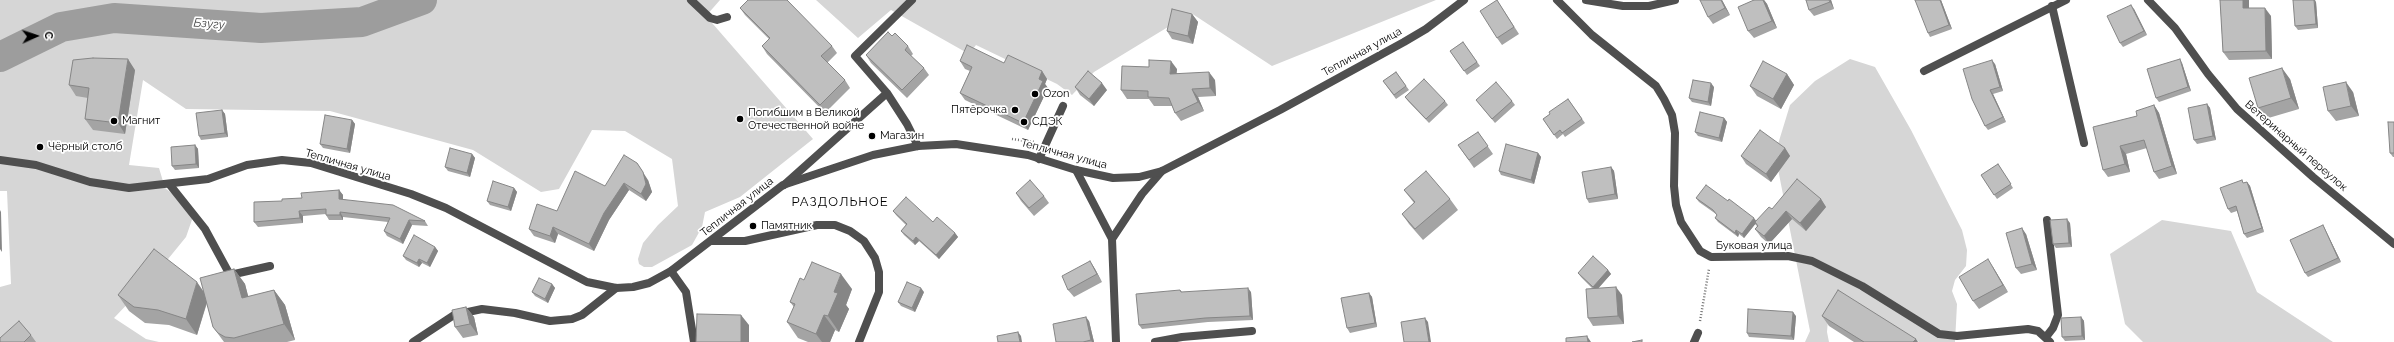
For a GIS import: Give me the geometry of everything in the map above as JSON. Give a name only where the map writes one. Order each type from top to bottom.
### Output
[{"type":"street","points":[[691,0],[710,18],[718,20],[727,17]]},
{"type":"street","points":[[912,0],[855,56],[887,93],[907,124],[918,146]]},
{"type":"street","name":"Тепличная улица","points":[[0,160],[36,166],[90,182],[129,188],[170,185],[208,179],[247,165],[282,160],[311,163],[411,194],[439,205],[587,282],[616,288],[649,283],[671,271],[783,185],[873,155],[918,146],[956,144],[1039,159],[1076,170],[1113,178],[1139,177],[1162,171],[1280,110],[1404,42],[1426,29],[1464,0]]},
{"type":"street","name":"Буковая улица","points":[[1557,0],[1592,36],[1656,86],[1664,99],[1672,115],[1675,133],[1674,186],[1681,222],[1700,251],[1711,257],[1788,256],[1812,261],[1862,286],[1926,328],[1947,336],[2028,329],[2038,331],[2048,339],[2058,315],[2047,220]]},
{"type":"street","points":[[1586,0],[1623,6],[1649,6],[1675,0]]},
{"type":"street","points":[[1924,71],[2066,0]]},
{"type":"street","name":"Ветеринарный переулок","points":[[2148,0],[2175,28],[2208,74],[2237,109],[2313,177],[2394,244]]},
{"type":"street","points":[[2052,6],[2084,143]]},
{"type":"street","points":[[783,185],[887,93]]},
{"type":"street","points":[[1039,159],[1063,106]]},
{"type":"street","points":[[1076,170],[1112,239],[1116,342]]},
{"type":"street","points":[[1112,239],[1142,194],[1162,171]]},
{"type":"street","points":[[170,185],[205,229],[230,275],[270,266]]},
{"type":"street","points":[[712,241],[745,241],[817,225],[835,225],[850,231],[864,241],[876,258],[879,272],[879,292],[859,342]]},
{"type":"street","points":[[671,271],[686,292],[694,342]]},
{"type":"street","points":[[413,342],[454,315],[482,309],[515,313],[550,321],[572,319],[582,315],[616,288]]},
{"type":"street","points":[[1155,342],[1182,337],[1252,331]]},
{"type":"street","points":[[1694,342],[1698,333]]},
{"type":"path","points":[[1698,333],[1711,257]]},
{"type":"shaded area","points":[[0,0],[720,0],[706,16],[813,139],[740,197],[705,212],[702,227],[692,245],[652,267],[644,267],[639,264],[638,259],[643,243],[658,225],[678,206],[672,159],[625,131],[592,130],[559,189],[541,192],[473,150],[330,111],[186,109],[143,80],[129,165],[159,168],[165,188],[195,211],[186,237],[155,275],[114,318],[146,339],[159,342],[0,342],[0,287],[11,284],[7,191],[0,191]]},
{"type":"shaded area","points":[[816,0],[1436,0],[1272,66],[1191,13],[1094,72],[1072,95],[1057,84],[976,45],[969,54],[891,10],[858,38]]},
{"type":"shaded area","points":[[1850,59],[1875,67],[1911,130],[1962,230],[1967,250],[1966,266],[1955,280],[1952,291],[1957,304],[1955,342],[1919,342],[1842,293],[1828,319],[1827,332],[1829,342],[1805,342],[1810,331],[1775,154],[1790,105],[1815,81]]},
{"type":"shaded area","points":[[2162,220],[2231,231],[2257,292],[2333,342],[2143,342],[2125,324],[2110,254]]},
{"type":"building","points":[[748,0],[787,0],[832,46],[821,56],[845,80],[820,105],[762,46],[770,38],[740,8]]},
{"type":"building","points":[[1497,0],[1514,27],[1497,38],[1480,11]]},
{"type":"building","points":[[1700,0],[1721,0],[1725,8],[1708,17]]},
{"type":"building","points":[[1754,0],[1763,0],[1772,21],[1748,31],[1738,7]]},
{"type":"building","points":[[1806,0],[1829,0],[1830,2],[1809,10]]},
{"type":"building","points":[[1915,0],[1940,0],[1949,25],[1928,33]]},
{"type":"building","points":[[2220,0],[2243,0],[2243,8],[2265,8],[2266,51],[2223,52]]},
{"type":"building","points":[[2293,0],[2314,0],[2316,24],[2295,26]]},
{"type":"building","points":[[2131,5],[2144,31],[2120,43],[2107,16]]},
{"type":"building","points":[[1172,9],[1192,14],[1188,36],[1167,31]]},
{"type":"building","points":[[888,32],[892,36],[895,33],[908,46],[905,50],[924,68],[902,90],[866,55]]},
{"type":"building","points":[[1463,42],[1477,62],[1464,71],[1450,51]]},
{"type":"building","points":[[967,45],[1004,63],[1008,55],[1042,71],[1039,79],[1043,81],[1023,123],[960,93],[972,67],[960,61]]},
{"type":"building","points":[[93,58],[128,59],[118,123],[85,119],[89,88],[69,85],[73,60]]},
{"type":"building","points":[[2180,59],[2188,87],[2156,98],[2147,69]]},
{"type":"building","points":[[1149,60],[1171,61],[1170,74],[1209,72],[1210,88],[1192,89],[1198,102],[1175,113],[1169,98],[1148,97],[1148,91],[1121,90],[1122,66],[1149,67]]},
{"type":"building","points":[[1992,60],[2000,87],[1990,90],[2003,117],[1985,126],[1972,99],[1963,69]]},
{"type":"building","points":[[1763,61],[1787,74],[1773,99],[1750,86]]},
{"type":"building","points":[[2282,68],[2291,98],[2258,108],[2249,78]]},
{"type":"building","points":[[1088,71],[1102,83],[1089,99],[1075,87]]},
{"type":"building","points":[[1396,72],[1406,86],[1394,95],[1383,81]]},
{"type":"building","points":[[1424,79],[1445,101],[1426,119],[1405,97]]},
{"type":"building","points":[[1693,80],[1711,83],[1708,102],[1689,98]]},
{"type":"building","points":[[1496,82],[1512,101],[1492,119],[1476,100]]},
{"type":"building","points":[[2346,82],[2351,106],[2328,111],[2323,87]]},
{"type":"building","points":[[1568,99],[1582,119],[1562,133],[1560,130],[1554,135],[1543,119],[1550,114],[1549,112]]},
{"type":"building","points":[[2207,104],[2213,136],[2194,140],[2188,108]]},
{"type":"building","points":[[2154,105],[2172,166],[2154,172],[2144,140],[2120,146],[2125,164],[2103,170],[2093,127],[2137,116],[2136,111]]},
{"type":"building","points":[[222,110],[225,133],[199,136],[196,113]]},
{"type":"building","points":[[1700,112],[1724,118],[1719,138],[1695,132]]},
{"type":"building","points":[[325,115],[352,120],[347,149],[320,144]]},
{"type":"building","points":[[2388,122],[2394,122],[2394,153],[2390,153]]},
{"type":"building","points":[[1760,130],[1785,148],[1766,174],[1741,156]]},
{"type":"building","points":[[1478,132],[1488,146],[1469,160],[1458,145]]},
{"type":"building","points":[[1506,144],[1538,153],[1531,180],[1499,171]]},
{"type":"building","points":[[195,145],[196,164],[172,166],[171,147]]},
{"type":"building","points":[[450,148],[472,154],[467,173],[445,167]]},
{"type":"building","points":[[624,155],[637,163],[643,172],[646,184],[641,194],[624,183],[604,213],[589,244],[553,227],[550,236],[529,229],[537,204],[557,211],[575,171],[605,186]]},
{"type":"building","points":[[1998,164],[2011,184],[1994,195],[1981,175]]},
{"type":"building","points":[[1611,167],[1615,194],[1587,199],[1582,172]]},
{"type":"building","points":[[1426,171],[1450,199],[1415,229],[1402,214],[1415,202],[1404,190]]},
{"type":"building","points":[[1797,179],[1821,199],[1800,223],[1786,211],[1764,236],[1755,229],[1758,226],[1755,222],[1769,207],[1772,209]]},
{"type":"building","points":[[1030,180],[1044,196],[1029,208],[1016,193]]},
{"type":"building","points":[[2242,180],[2243,183],[2247,182],[2262,228],[2244,234],[2236,206],[2228,209],[2220,188]]},
{"type":"building","points":[[493,181],[514,188],[508,207],[487,201]]},
{"type":"building","points":[[1706,185],[1728,201],[1729,199],[1754,218],[1742,234],[1736,230],[1735,233],[1715,218],[1717,215],[1713,210],[1696,198]]},
{"type":"building","points":[[339,190],[339,199],[393,205],[425,221],[409,220],[400,239],[384,231],[390,218],[340,212],[340,215],[326,215],[326,209],[299,211],[300,218],[254,222],[254,202],[282,201],[282,199],[302,198],[301,193]]},
{"type":"building","points":[[906,197],[933,222],[937,217],[955,233],[936,255],[916,237],[913,241],[901,231],[907,224],[893,211]]},
{"type":"building","points":[[2067,219],[2069,243],[2053,244],[2050,220]]},
{"type":"building","points":[[2323,225],[2338,258],[2305,273],[2290,240]]},
{"type":"building","points":[[2022,228],[2032,264],[2016,268],[2006,233]]},
{"type":"building","points":[[414,235],[435,247],[427,263],[419,259],[417,263],[403,256]]},
{"type":"building","points":[[154,249],[197,282],[186,319],[158,310],[134,307],[118,295]]},
{"type":"building","points":[[1593,256],[1608,270],[1593,287],[1578,273]]},
{"type":"building","points":[[1988,259],[2003,285],[1973,301],[1959,277]]},
{"type":"building","points":[[1090,261],[1097,274],[1068,290],[1062,276]]},
{"type":"building","points":[[812,262],[841,274],[834,292],[838,293],[828,316],[824,315],[816,334],[787,322],[795,304],[790,302],[800,278],[804,280]]},
{"type":"building","points":[[234,269],[242,298],[274,290],[284,324],[234,338],[225,337],[218,333],[213,327],[200,278]]},
{"type":"building","points":[[539,278],[552,284],[545,299],[532,292]]},
{"type":"building","points":[[907,282],[921,288],[912,308],[898,302]]},
{"type":"building","points":[[1616,287],[1618,316],[1588,318],[1586,289]]},
{"type":"building","points":[[1248,288],[1250,316],[1205,318],[1139,325],[1136,294],[1180,290],[1181,292]]},
{"type":"building","points":[[1838,290],[1916,339],[1913,342],[1864,342],[1822,316]]},
{"type":"building","points":[[1369,293],[1375,323],[1347,328],[1341,298]]},
{"type":"building","points":[[466,307],[470,324],[455,327],[452,310]]},
{"type":"building","points":[[1748,309],[1793,312],[1791,336],[1747,333]]},
{"type":"building","points":[[697,314],[741,315],[741,342],[696,342]]},
{"type":"building","points":[[1086,317],[1091,340],[1083,342],[1056,342],[1053,324]]},
{"type":"building","points":[[2081,317],[2082,336],[2062,337],[2061,318]]},
{"type":"building","points":[[1425,318],[1429,342],[1404,342],[1401,322]]},
{"type":"building","points":[[19,321],[31,335],[24,342],[0,342],[0,338]]},
{"type":"building","points":[[1018,332],[1020,342],[998,342],[997,336]]},
{"type":"building","points":[[1587,336],[1588,342],[1566,342],[1566,338]]},
{"type":"waterway","name":"Бзугу","points":[[0,57],[61,27],[114,18],[261,28],[362,22],[422,0]]},
{"type":"place","name":"Ozon","points":[[1035,94]]},
{"type":"place","name":"Пятёрочка","points":[[1015,110]]},
{"type":"place","name":"Погибшим в Великой Отечественной войне","points":[[740,119]]},
{"type":"place","name":"Магнит","points":[[114,121]]},
{"type":"place","name":"СДЭК","points":[[1024,122]]},
{"type":"place","name":"Магазин","points":[[872,136]]},
{"type":"place","name":"Чёрный столб","points":[[40,147]]},
{"type":"place","name":"Памятник","points":[[753,226]]},
{"type":"district","name":"РАЗДОЛЬНОЕ","points":[[840,202]]}]
